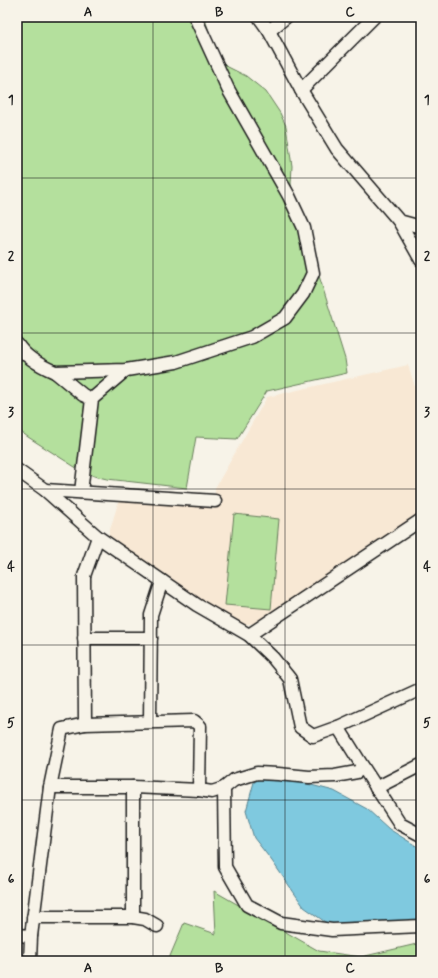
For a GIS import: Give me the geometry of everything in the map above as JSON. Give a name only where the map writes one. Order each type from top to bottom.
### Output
[{"type":"street","points":[[55,372],[126,370],[176,362],[252,337],[285,318],[304,294],[313,273],[304,228],[292,203],[228,89],[195,17]]},
{"type":"street","points":[[259,17],[269,31],[301,90],[337,149],[399,221],[421,260]]},
{"type":"street","points":[[269,31],[286,17]]},
{"type":"street","points":[[301,90],[374,17]]},
{"type":"street","points":[[399,221],[421,227]]},
{"type":"street","points":[[17,344],[21,352],[44,367],[55,372],[83,395],[92,399]]},
{"type":"street","points":[[82,492],[92,399],[126,370]]},
{"type":"street","points":[[17,470],[45,490],[98,537],[197,605],[249,635],[273,658],[290,678],[300,727],[312,736],[338,727],[421,689]]},
{"type":"street","points":[[45,490],[215,501]]},
{"type":"street","points":[[249,635],[421,520]]},
{"type":"street","points":[[85,724],[84,576],[98,537]]},
{"type":"street","points":[[150,721],[151,615],[162,581]]},
{"type":"street","points":[[84,638],[151,638]]},
{"type":"street","points":[[30,961],[31,936],[50,787],[62,729],[85,724],[150,721],[194,721],[200,726],[199,790]]},
{"type":"street","points":[[338,727],[362,767],[400,824],[421,835]]},
{"type":"street","points":[[376,788],[421,765]]},
{"type":"street","points":[[50,787],[199,790],[212,792],[224,788],[234,780],[257,773],[309,777],[335,776],[357,772],[362,767]]},
{"type":"street","points":[[133,788],[133,917]]},
{"type":"street","points":[[224,788],[225,867],[247,905],[281,923],[332,930],[421,926]]},
{"type":"street","points":[[34,917],[133,917],[145,919],[157,926]]},
{"type":"street","points":[[17,934],[31,936]]},
{"type":"shaded area","points":[[408,365],[421,405],[421,512],[264,622],[240,625],[204,605],[107,539],[120,497],[215,509],[215,488],[267,397]]},
{"type":"green space","points":[[17,17],[204,17],[210,34],[211,47],[217,56],[228,67],[246,76],[266,92],[280,113],[286,126],[292,166],[291,184],[299,218],[315,263],[345,359],[347,373],[267,391],[237,439],[196,437],[187,488],[107,479],[94,476],[75,467],[17,429]]},
{"type":"green space","points":[[234,514],[279,519],[271,609],[225,605]]},
{"type":"green space","points":[[214,891],[319,951],[361,957],[421,943],[421,961],[168,961],[184,923],[216,934]]},
{"type":"water","points":[[269,774],[334,791],[367,809],[389,829],[421,849],[421,934],[396,929],[328,924],[304,907],[254,838],[246,811],[254,782]]}]
